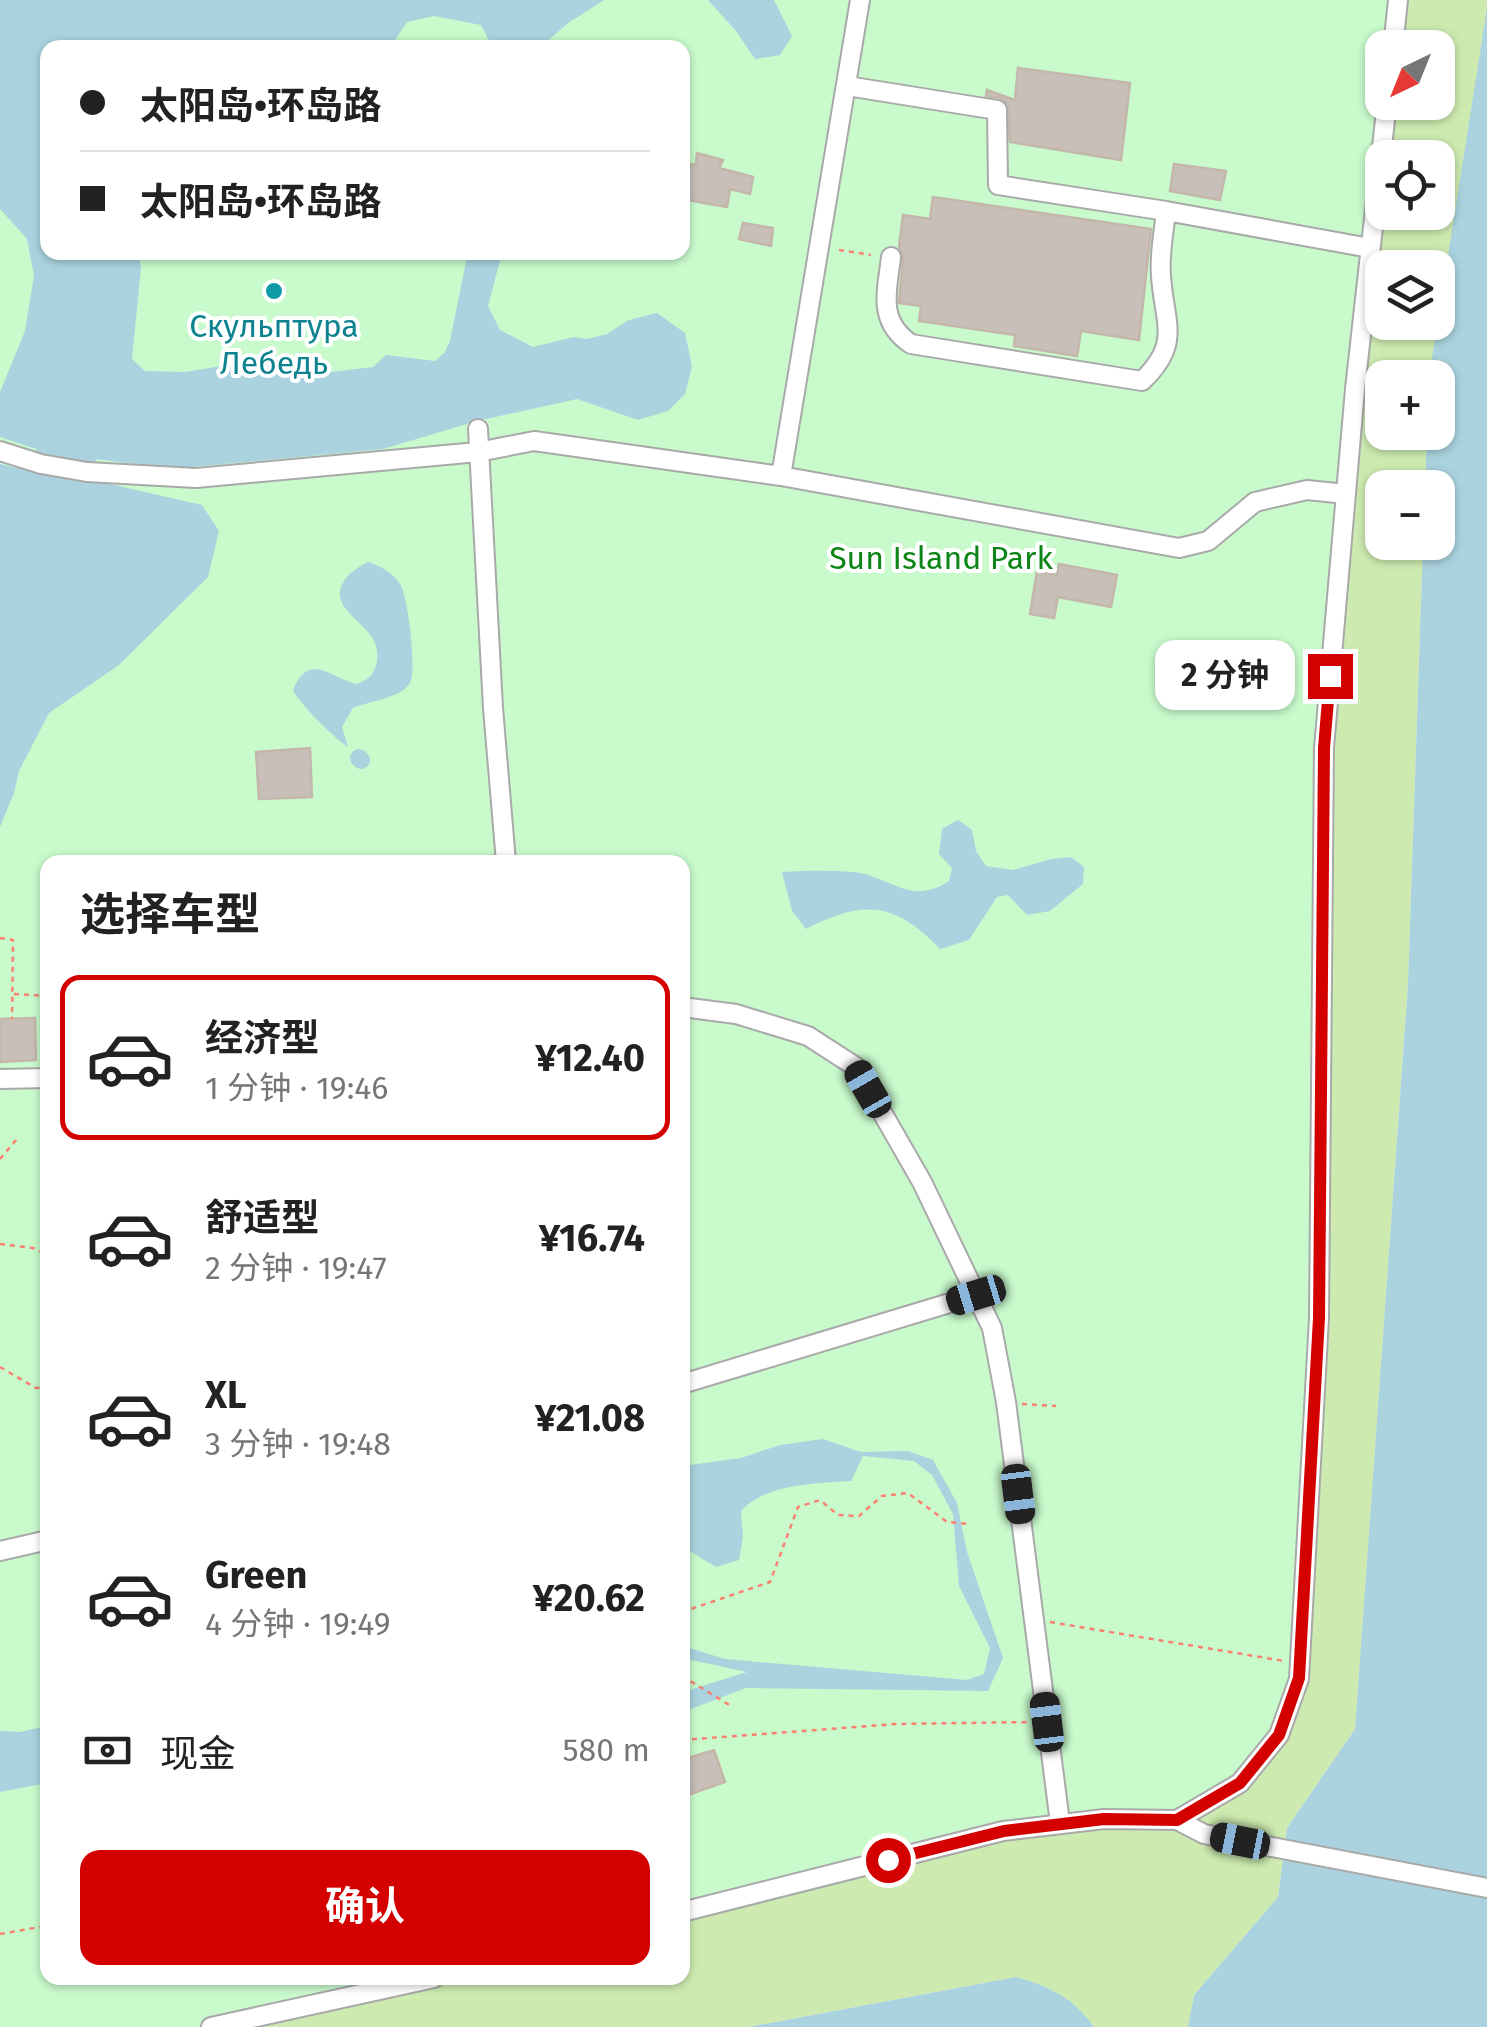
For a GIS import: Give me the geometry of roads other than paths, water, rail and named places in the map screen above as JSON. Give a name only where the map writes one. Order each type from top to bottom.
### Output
[{"type":"street","points":[[781,476],[860,0]]},
{"type":"street","points":[[1395,30],[1398,0]]},
{"type":"street","points":[[847,86],[997,110],[998,184],[1370,248]]},
{"type":"street","points":[[1177,1820],[1240,1783],[1279,1735],[1299,1678],[1319,1318],[1324,748],[1385,120]]},
{"type":"street","points":[[891,258],[885,304],[895,333],[911,344],[1142,380],[1160,364],[1168,336],[1160,272],[1166,210]]},
{"type":"street","points":[[478,428],[506,855]]},
{"type":"street","points":[[0,450],[40,464],[86,472],[196,478],[478,452],[534,441],[781,476],[1179,548],[1208,541],[1255,502],[1306,490],[1346,494]]},
{"type":"street","points":[[690,1008],[736,1014],[808,1036],[856,1067],[922,1182],[992,1328],[1006,1402],[1060,1823]]},
{"type":"street","points":[[0,1079],[40,1078]]},
{"type":"street","points":[[690,1382],[976,1295]]},
{"type":"street","points":[[0,1552],[40,1542]]},
{"type":"street","points":[[690,1910],[1004,1831],[1104,1819],[1177,1820],[1204,1834],[1487,1888]]},
{"type":"street","points":[[212,2027],[402,1985]]},
{"type":"water","points":[[0,0],[604,0],[549,40],[488,40],[481,25],[434,16],[407,22],[395,40],[40,40],[40,260],[139,260],[132,359],[145,371],[185,372],[246,362],[331,372],[373,367],[386,355],[435,361],[450,341],[466,260],[500,260],[488,306],[500,330],[533,347],[607,334],[629,320],[657,313],[685,333],[692,366],[685,394],[668,411],[638,420],[577,399],[477,421],[383,449],[171,469],[97,459],[87,472],[97,481],[202,505],[219,531],[208,577],[119,665],[49,713],[19,771],[0,827],[0,464],[33,472],[40,464],[36,449],[0,437],[0,392],[25,331],[34,276],[27,239],[0,209]]},
{"type":"water","points":[[708,0],[774,0],[792,36],[780,55],[755,59]]},
{"type":"water","points":[[1487,8],[1487,2027],[1188,2027],[1194,1995],[1278,1897],[1287,1828],[1355,1729],[1408,984],[1422,560],[1455,560],[1455,470],[1426,470],[1426,450],[1455,450],[1455,360],[1432,360],[1435,340],[1455,340],[1455,250],[1449,250]]},
{"type":"water","points":[[369,562],[390,573],[403,591],[411,634],[412,676],[399,693],[353,708],[342,727],[348,747],[293,690],[306,671],[314,669],[357,684],[373,673],[377,661],[375,644],[341,602],[340,594],[349,575]]},
{"type":"water","points":[[958,820],[972,830],[976,851],[986,866],[1013,870],[1071,857],[1084,867],[1083,884],[1050,911],[1027,915],[1008,895],[997,897],[969,940],[940,949],[908,922],[878,910],[845,913],[806,929],[792,911],[782,872],[853,872],[923,891],[949,881],[952,868],[939,854],[942,829]]},
{"type":"water","points":[[823,1439],[861,1452],[908,1451],[933,1460],[957,1503],[967,1552],[1003,1658],[988,1691],[746,1688],[690,1709],[690,1690],[747,1672],[690,1660],[690,1648],[725,1659],[967,1680],[984,1674],[990,1648],[959,1586],[953,1514],[932,1475],[914,1461],[863,1456],[851,1481],[792,1487],[751,1502],[741,1511],[743,1537],[739,1560],[716,1567],[690,1551],[690,1465],[741,1458],[780,1445]]},
{"type":"water","points":[[40,1728],[40,1784],[0,1792],[0,1731]]},
{"type":"water","points":[[1016,1977],[1060,1995],[1094,2027],[748,2027]]},
{"type":"place","name":"Скульптура Лебедь","points":[[274,291]]},
{"type":"park label","name":"Sun Island Park","points":[[941,558]]}]
